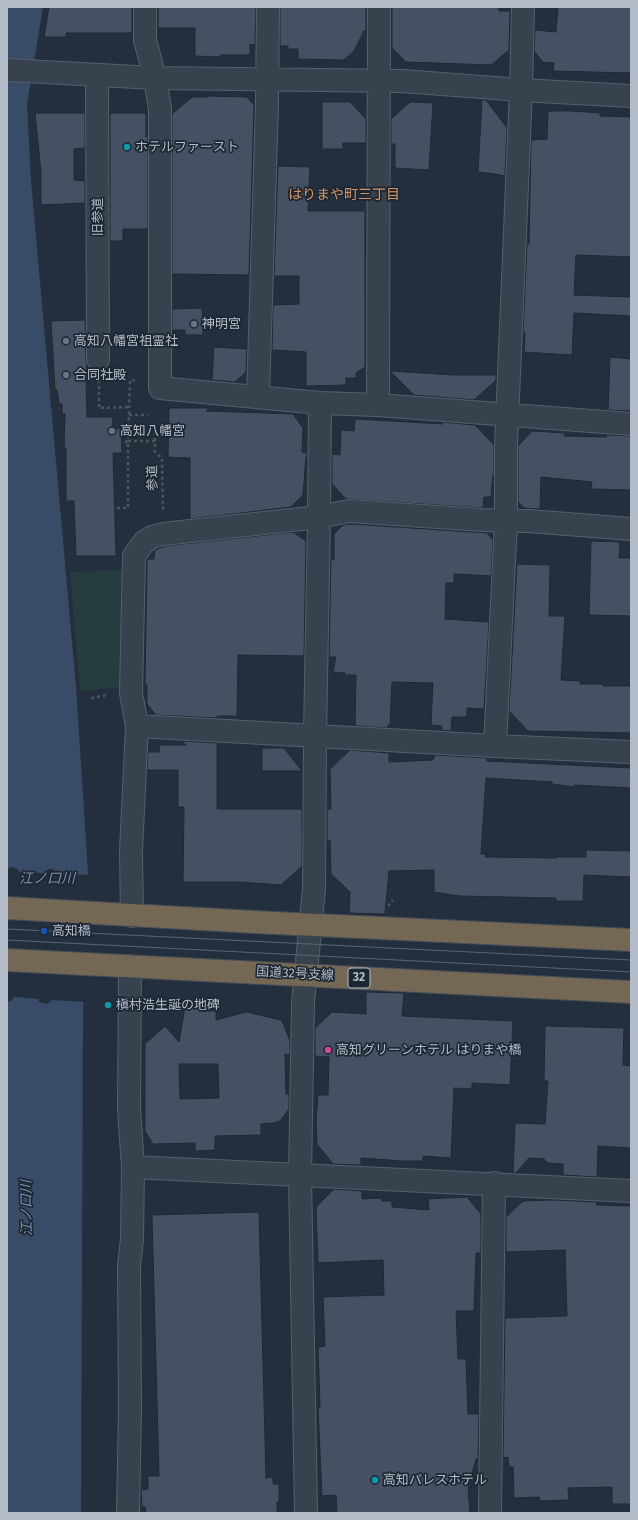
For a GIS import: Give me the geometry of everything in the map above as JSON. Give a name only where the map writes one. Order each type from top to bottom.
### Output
[{"type":"highway","points":[[7,908],[89,912],[132,916],[631,940]]},
{"type":"highway","name":"国道32号支線","points":[[7,960],[631,992]]},
{"type":"street","points":[[145,7],[145,40],[155,78],[160,109],[160,388],[320,403],[378,405],[631,424]]},
{"type":"street","points":[[258,397],[268,7]]},
{"type":"street","points":[[378,405],[379,7]]},
{"type":"street","points":[[495,746],[506,521],[506,445],[521,90],[523,7]]},
{"type":"street","points":[[7,70],[155,78],[379,81],[631,96]]},
{"type":"street","name":"旧参道","points":[[97,75],[98,360]]},
{"type":"street","points":[[306,1513],[300,1175],[303,1003],[314,889],[320,403]]},
{"type":"street","points":[[132,916],[131,851],[137,726],[131,693],[134,556],[144,542],[152,537],[164,534],[319,517],[349,511],[631,530]]},
{"type":"street","points":[[137,726],[631,752]]},
{"type":"street","points":[[128,1513],[130,1409],[129,1266],[132,1239],[133,1167],[128,1109],[130,966]]},
{"type":"street","points":[[133,1167],[494,1183],[631,1191]]},
{"type":"street","points":[[490,1513],[494,1183]]},
{"type":"path","points":[[204,325],[260,328]]},
{"type":"path","points":[[98,360],[99,408],[129,407]]},
{"type":"path","points":[[117,508],[128,508],[127,441],[130,380],[160,382]]},
{"type":"path","points":[[129,415],[148,415]]},
{"type":"path","points":[[127,441],[155,441],[155,429]]},
{"type":"path","name":"参道","points":[[155,441],[155,452],[162,458],[163,512]]},
{"type":"path","points":[[386,907],[393,900]]},
{"type":"green space","points":[[123,570],[120,687],[80,691],[70,572]]},
{"type":"water","name":"江ノ口川","points":[[7,7],[43,7],[27,104],[31,181],[76,687],[88,873],[83,1012],[81,1513],[7,1513]]},
{"type":"pier","name":"高知橋","points":[[12,867],[16,868],[20,872],[44,873],[48,869],[53,869],[58,874],[90,875],[85,1002],[52,1000],[46,1004],[39,1002],[38,999],[14,997],[11,1001],[7,1002],[7,869]]},
{"type":"building","points":[[49,7],[132,7],[132,33],[66,33],[66,37],[44,37]]},
{"type":"building","points":[[158,7],[256,7],[255,45],[250,44],[250,55],[221,55],[221,57],[195,56],[195,28],[158,28]]},
{"type":"building","points":[[280,7],[366,7],[366,31],[364,31],[354,51],[344,60],[298,59],[298,49],[288,49],[288,46],[280,46]]},
{"type":"building","points":[[392,7],[499,7],[499,11],[510,11],[509,50],[491,65],[406,62],[392,48]]},
{"type":"building","points":[[558,7],[631,7],[631,73],[553,71],[554,63],[543,62],[534,51],[535,30],[556,32]]},
{"type":"building","points":[[192,97],[247,97],[254,105],[249,275],[172,274],[172,114]]},
{"type":"building","points":[[482,100],[486,100],[507,128],[505,176],[478,172]]},
{"type":"building","points":[[323,102],[350,102],[366,119],[366,143],[343,143],[343,149],[322,149]]},
{"type":"building","points":[[410,102],[433,103],[429,170],[395,168],[395,144],[391,144],[391,119]]},
{"type":"building","points":[[548,111],[600,113],[600,116],[631,117],[631,257],[576,255],[574,295],[631,297],[631,316],[574,313],[572,355],[524,352],[525,333],[523,333],[527,244],[529,244],[531,140],[547,139]]},
{"type":"building","points":[[35,113],[85,113],[85,148],[74,149],[74,180],[85,181],[85,203],[41,205],[41,172]]},
{"type":"building","points":[[110,113],[146,113],[146,137],[148,135],[148,229],[123,229],[123,241],[110,241]]},
{"type":"building","points":[[278,166],[310,167],[308,211],[365,211],[365,367],[356,373],[356,378],[346,378],[346,385],[306,386],[306,352],[272,350],[273,305],[299,304],[299,276],[274,276]]},
{"type":"building","points":[[202,308],[203,335],[185,335],[185,330],[172,330],[172,309]]},
{"type":"building","points":[[85,320],[88,382],[86,382],[87,417],[113,417],[112,429],[121,428],[122,453],[113,453],[116,556],[76,556],[74,501],[66,501],[66,448],[64,448],[65,414],[62,414],[62,404],[59,404],[57,390],[55,390],[51,321]]},
{"type":"building","points":[[214,347],[247,349],[246,372],[235,382],[212,380]]},
{"type":"building","points":[[610,357],[631,359],[631,411],[608,410]]},
{"type":"building","points":[[391,371],[452,375],[496,375],[496,380],[474,400],[414,395]]},
{"type":"building","points":[[169,408],[209,408],[206,411],[293,414],[303,428],[302,452],[307,453],[303,495],[291,507],[190,519],[190,458],[168,457]]},
{"type":"building","points":[[355,419],[443,424],[441,422],[475,425],[494,445],[494,476],[493,475],[491,497],[484,497],[483,508],[346,499],[332,484],[332,454],[340,455],[341,430],[354,431]]},
{"type":"building","points":[[532,431],[565,433],[564,436],[631,436],[631,490],[591,489],[592,482],[541,477],[540,509],[524,508],[518,502],[518,446]]},
{"type":"building","points":[[350,524],[487,533],[493,540],[491,576],[454,574],[454,583],[446,583],[445,619],[489,622],[484,709],[467,708],[467,717],[452,717],[451,731],[441,730],[442,726],[431,725],[433,683],[392,682],[390,725],[388,725],[388,728],[355,726],[356,675],[345,675],[345,673],[333,672],[336,657],[329,657],[331,558],[334,560],[334,534],[343,525]]},
{"type":"building","points":[[293,532],[306,541],[304,656],[238,655],[237,716],[217,716],[217,718],[156,715],[147,704],[147,685],[145,685],[147,559],[154,559],[155,550],[165,546]]},
{"type":"building","points":[[591,541],[620,542],[619,558],[631,558],[631,616],[589,615]]},
{"type":"building","points":[[517,564],[550,565],[549,616],[565,616],[561,680],[580,681],[580,684],[603,684],[603,686],[631,686],[631,733],[528,731],[509,711]]},
{"type":"building","points":[[182,741],[217,743],[217,809],[302,809],[302,866],[281,885],[239,882],[183,882],[184,807],[178,807],[178,770],[147,770],[148,752],[159,752],[160,745],[186,745]]},
{"type":"building","points":[[262,748],[284,748],[302,771],[262,771]]},
{"type":"building","points":[[350,750],[389,753],[389,762],[433,760],[435,755],[487,758],[487,761],[631,768],[631,788],[575,785],[574,787],[552,784],[552,782],[486,778],[481,854],[486,854],[485,857],[557,858],[586,857],[586,850],[631,851],[631,877],[584,875],[583,901],[556,901],[556,898],[459,896],[434,892],[434,870],[389,871],[385,914],[349,913],[350,892],[331,874],[330,840],[327,842],[327,809],[331,809],[330,769]]},
{"type":"building","points":[[366,992],[404,993],[402,1016],[513,1021],[510,1085],[472,1083],[472,1089],[454,1088],[451,1158],[423,1156],[423,1161],[403,1161],[361,1158],[361,1165],[333,1164],[317,1144],[316,1120],[318,1095],[328,1095],[329,1057],[315,1056],[315,1028],[332,1012],[366,1014]]},
{"type":"building","points":[[185,1007],[204,1009],[204,1011],[216,1011],[216,1020],[246,1012],[281,1020],[290,1041],[290,1055],[285,1054],[286,1094],[289,1094],[289,1109],[280,1121],[261,1124],[261,1135],[215,1136],[215,1150],[195,1151],[195,1143],[153,1144],[145,1131],[145,1044],[165,1026],[179,1042]],"holes":[[[179,1064],[218,1064],[219,1098],[180,1099]]]},
{"type":"building","points":[[545,1026],[624,1028],[623,1065],[631,1066],[631,1148],[598,1146],[597,1177],[563,1175],[563,1164],[548,1163],[544,1159],[529,1158],[516,1173],[513,1173],[515,1123],[545,1124],[548,1081],[544,1081]]},
{"type":"building","points":[[334,1189],[362,1191],[362,1199],[381,1198],[382,1201],[392,1201],[392,1207],[429,1210],[428,1199],[467,1197],[481,1214],[481,1253],[476,1253],[474,1311],[456,1311],[458,1359],[466,1359],[468,1414],[479,1414],[478,1459],[476,1459],[468,1488],[470,1513],[337,1513],[336,1495],[322,1496],[318,1408],[320,1407],[318,1347],[325,1346],[323,1297],[384,1295],[383,1260],[318,1263],[316,1207]]},
{"type":"building","points":[[553,1200],[596,1202],[597,1205],[631,1206],[631,1504],[612,1504],[612,1487],[568,1488],[569,1500],[540,1501],[539,1497],[514,1498],[513,1467],[509,1467],[508,1457],[503,1458],[505,1318],[567,1316],[565,1250],[506,1252],[506,1217],[523,1201]]},
{"type":"building","points":[[259,1212],[266,1478],[273,1477],[273,1484],[279,1484],[279,1502],[277,1502],[277,1513],[146,1513],[145,1507],[142,1506],[141,1490],[148,1489],[148,1476],[159,1476],[152,1215]]},
{"type":"tram line","points":[[7,929],[631,960]]},
{"type":"tram line","points":[[7,940],[631,972]]},
{"type":"place","name":"ホテルファースト","points":[[127,147]]},
{"type":"place","name":"神明宮","points":[[194,324]]},
{"type":"place","name":"高知八幡宮祖霊社","points":[[66,341]]},
{"type":"place","name":"合同社殿","points":[[66,375]]},
{"type":"place","name":"高知八幡宮","points":[[112,431]]},
{"type":"place","name":"高知橋","points":[[44,931]]},
{"type":"place","name":"槇村浩生誕の地碑","points":[[108,1005]]},
{"type":"place","name":"高知グリーンホテル はりまや橋","points":[[328,1050]]},
{"type":"place","name":"高知パレスホテル","points":[[375,1480]]},
{"type":"district","name":"はりまや町三丁目","points":[[344,195]]}]
